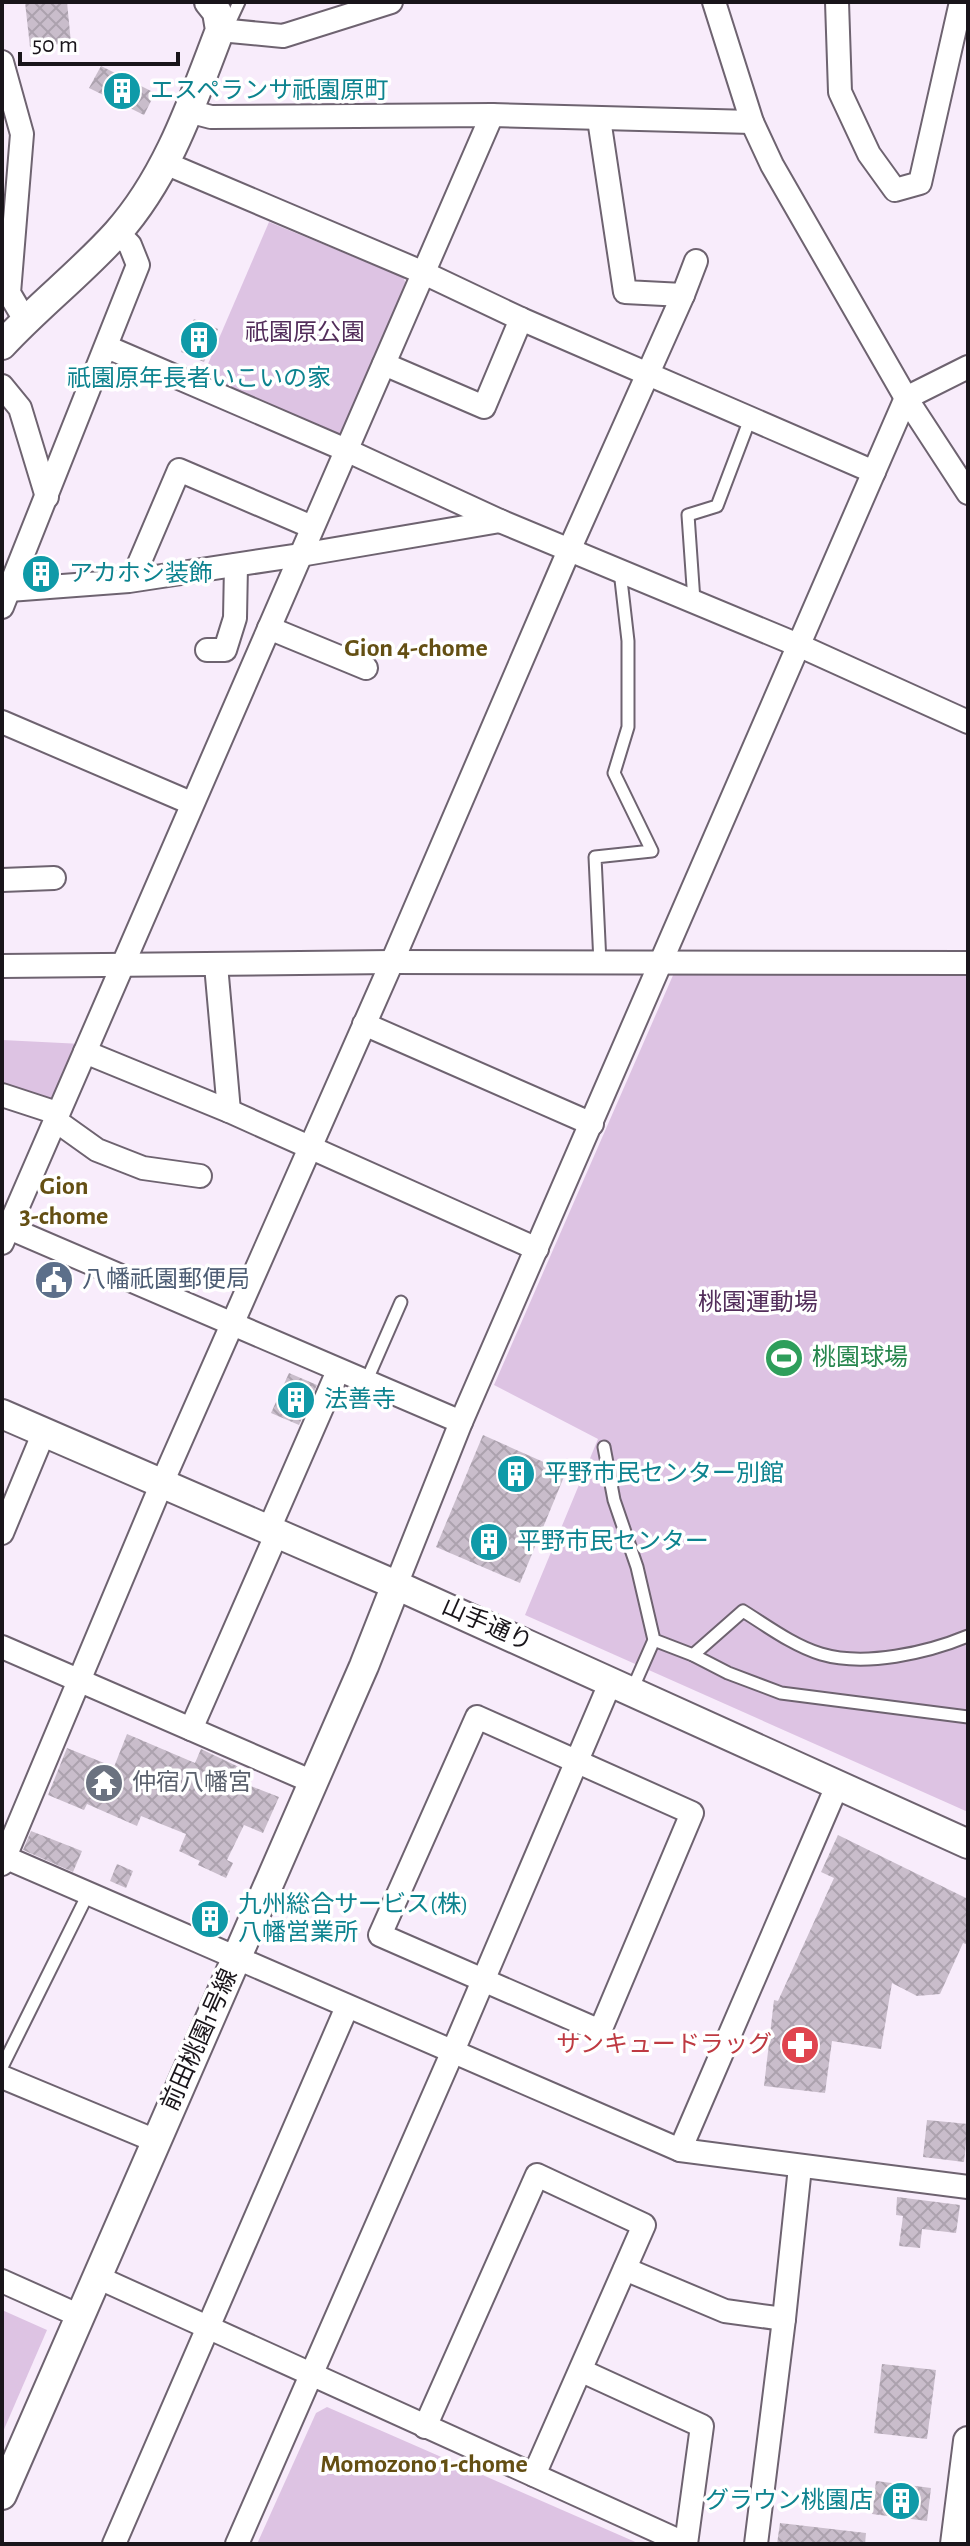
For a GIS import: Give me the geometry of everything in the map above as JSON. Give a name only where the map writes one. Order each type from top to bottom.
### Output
[{"type":"street","points":[[2,345],[118,233],[165,163],[223,30],[217,12],[209,2]]},
{"type":"street","points":[[714,2],[752,122],[772,165],[906,398],[968,493]]},
{"type":"street","points":[[837,2],[840,92],[869,154],[895,190],[920,183],[961,2]]},
{"type":"street","points":[[223,30],[283,36],[378,5]]},
{"type":"street","points":[[2,62],[22,134],[9,293],[25,320]]},
{"type":"street","points":[[188,111],[211,117],[492,115],[752,122]]},
{"type":"street","points":[[461,1422],[4,1232],[124,966],[191,803],[492,115]]},
{"type":"street","points":[[599,119],[625,292],[683,295]]},
{"type":"street","points":[[165,163],[424,273],[521,319],[874,472]]},
{"type":"street","points":[[6,598],[138,265],[130,245],[118,233]]},
{"type":"street","points":[[696,261],[162,1483],[3,1859],[680,2150],[968,2187]]},
{"type":"street","points":[[384,364],[484,407],[521,319]]},
{"type":"street","points":[[107,347],[346,450],[500,521],[798,645],[968,722]]},
{"type":"street","points":[[396,1585],[461,1422],[906,398],[968,367]]},
{"type":"street","points":[[2,386],[20,408],[47,497]]},
{"type":"street","points":[[132,580],[179,470],[312,527]]},
{"type":"street","points":[[6,598],[236,565],[500,521]]},
{"type":"street","points":[[207,650],[225,650],[235,618],[236,565]]},
{"type":"street","points":[[269,628],[366,668]]},
{"type":"street","points":[[2,722],[191,803]]},
{"type":"street","points":[[2,880],[54,878]]},
{"type":"street","points":[[2,966],[392,962],[968,963]]},
{"type":"street","points":[[216,965],[229,1111]]},
{"type":"street","points":[[364,1024],[592,1124]]},
{"type":"street","points":[[85,1052],[229,1111],[537,1249]]},
{"type":"street","points":[[2,1095],[56,1116],[97,1150],[143,1168],[200,1176]]},
{"type":"street","points":[[191,1729],[338,1371]]},
{"type":"street","name":"山手通り","points":[[2,1414],[396,1585],[968,1844]]},
{"type":"street","points":[[2,1533],[44,1432]]},
{"type":"street","name":"前田桃園1号線","points":[[2,2495],[396,1585]]},
{"type":"street","points":[[2,1647],[313,1782]]},
{"type":"street","points":[[237,2544],[578,1762],[622,1686]]},
{"type":"street","points":[[477,1717],[578,1762],[692,1813],[600,2031],[380,1935],[477,1717]]},
{"type":"street","points":[[680,2150],[837,1786]]},
{"type":"street","points":[[114,2544],[347,2007]]},
{"type":"street","points":[[2,2077],[156,2141]]},
{"type":"street","points":[[756,2544],[800,2167]]},
{"type":"street","points":[[425,2427],[537,2175],[644,2225],[534,2475]]},
{"type":"street","points":[[625,2269],[725,2311],[784,2319]]},
{"type":"street","points":[[97,2277],[686,2544],[702,2426],[582,2371]]},
{"type":"street","points":[[2,2281],[80,2316]]},
{"type":"street","points":[[955,2544],[968,2441]]},
{"type":"lane","points":[[223,30],[239,2]]},
{"type":"lane","points":[[694,602],[688,515],[717,506],[750,419]]},
{"type":"lane","points":[[600,964],[595,857],[652,851],[614,773],[628,727],[628,641],[620,571]]},
{"type":"lane","points":[[366,1382],[401,1302]]},
{"type":"lane","points":[[604,1447],[614,1500],[637,1567],[654,1640],[622,1686]]},
{"type":"lane","points":[[693,1655],[743,1611],[821,1654],[873,1659],[924,1652],[968,1636]]},
{"type":"lane","points":[[654,1640],[781,1693],[968,1717]]},
{"type":"lane","points":[[2,2067],[88,1894]]},
{"type":"green space","name":"祇園原公園","points":[[269,222],[403,277],[408,288],[345,432],[334,436],[202,378]]},
{"type":"green space","name":"桃園運動場","points":[[674,973],[968,973],[968,1812],[525,1615],[598,1439],[494,1385]]},
{"type":"green space","points":[[2,1040],[82,1044],[55,1103],[2,1087]]},
{"type":"green space","points":[[2,2310],[47,2330],[2,2434]]},
{"type":"green space","points":[[327,2407],[640,2544],[257,2544],[316,2413]]},
{"type":"building","points":[[25,2],[67,2],[71,43],[30,47]]},
{"type":"building","name":"エスペランサ祇園原町","points":[[101,66],[155,93],[144,115],[89,88]]},
{"type":"building","name":"祇園原年長者いこいの家","points":[[194,319],[218,329],[204,362],[181,352]]},
{"type":"building","points":[[36,560],[61,572],[30,574]]},
{"type":"building","name":"法善寺","points":[[289,1373],[317,1385],[299,1425],[271,1413]]},
{"type":"building","points":[[483,1435],[566,1472],[520,1583],[436,1547]]},
{"type":"building","points":[[127,1734],[195,1763],[201,1749],[243,1769],[238,1781],[279,1797],[263,1833],[244,1825],[227,1860],[233,1863],[226,1878],[198,1865],[200,1861],[179,1851],[186,1834],[141,1816],[137,1826],[87,1804],[84,1810],[48,1795],[67,1748],[114,1767]]},
{"type":"building","points":[[31,1831],[82,1851],[73,1872],[23,1850]]},
{"type":"building","points":[[838,1835],[968,1899],[968,1945],[963,1943],[940,1994],[917,1996],[892,1983],[881,2049],[832,2041],[825,2093],[764,2086],[774,2000],[778,2001],[834,1878],[821,1872]]},
{"type":"building","points":[[117,1864],[133,1871],[126,1888],[110,1881]]},
{"type":"building","name":"九州総合サービス(株) 八幡営業所","points":[[201,1900],[230,1911],[219,1935],[191,1923]]},
{"type":"building","points":[[927,2120],[968,2124],[964,2162],[923,2157]]},
{"type":"building","points":[[897,2197],[960,2205],[956,2233],[922,2229],[920,2248],[899,2246],[903,2216],[896,2215]]},
{"type":"building","points":[[882,2364],[936,2370],[927,2439],[874,2433]]},
{"type":"building","name":"グラウン桃園店","points":[[876,2481],[931,2488],[927,2521],[872,2514]]},
{"type":"building","points":[[780,2523],[866,2533],[865,2544],[777,2544]]},
{"type":"place","name":"エスペランサ祇園原町","points":[[122,91]]},
{"type":"place","name":"祇園原年長者いこいの家","points":[[199,340]]},
{"type":"place","name":"アカホシ装飾","points":[[41,574]]},
{"type":"place","name":"八幡祇園郵便局","points":[[54,1280]]},
{"type":"place","name":"桃園球場","points":[[784,1358]]},
{"type":"place","name":"法善寺","points":[[296,1400]]},
{"type":"place","name":"平野市民センター別館","points":[[516,1474]]},
{"type":"place","name":"平野市民センター","points":[[489,1542]]},
{"type":"place","name":"仲宿八幡宮","points":[[104,1783]]},
{"type":"place","name":"九州総合サービス(株) 八幡営業所","points":[[210,1919]]},
{"type":"place","name":"サンキュードラッグ","points":[[800,2045]]},
{"type":"place","name":"グラウン桃園店","points":[[901,2501]]},
{"type":"district","name":"Gion 4-chome","points":[[416,648]]},
{"type":"district","name":"Gion 3-chome","points":[[64,1201]]},
{"type":"district","name":"Momozono 1-chome","points":[[424,2464]]}]
